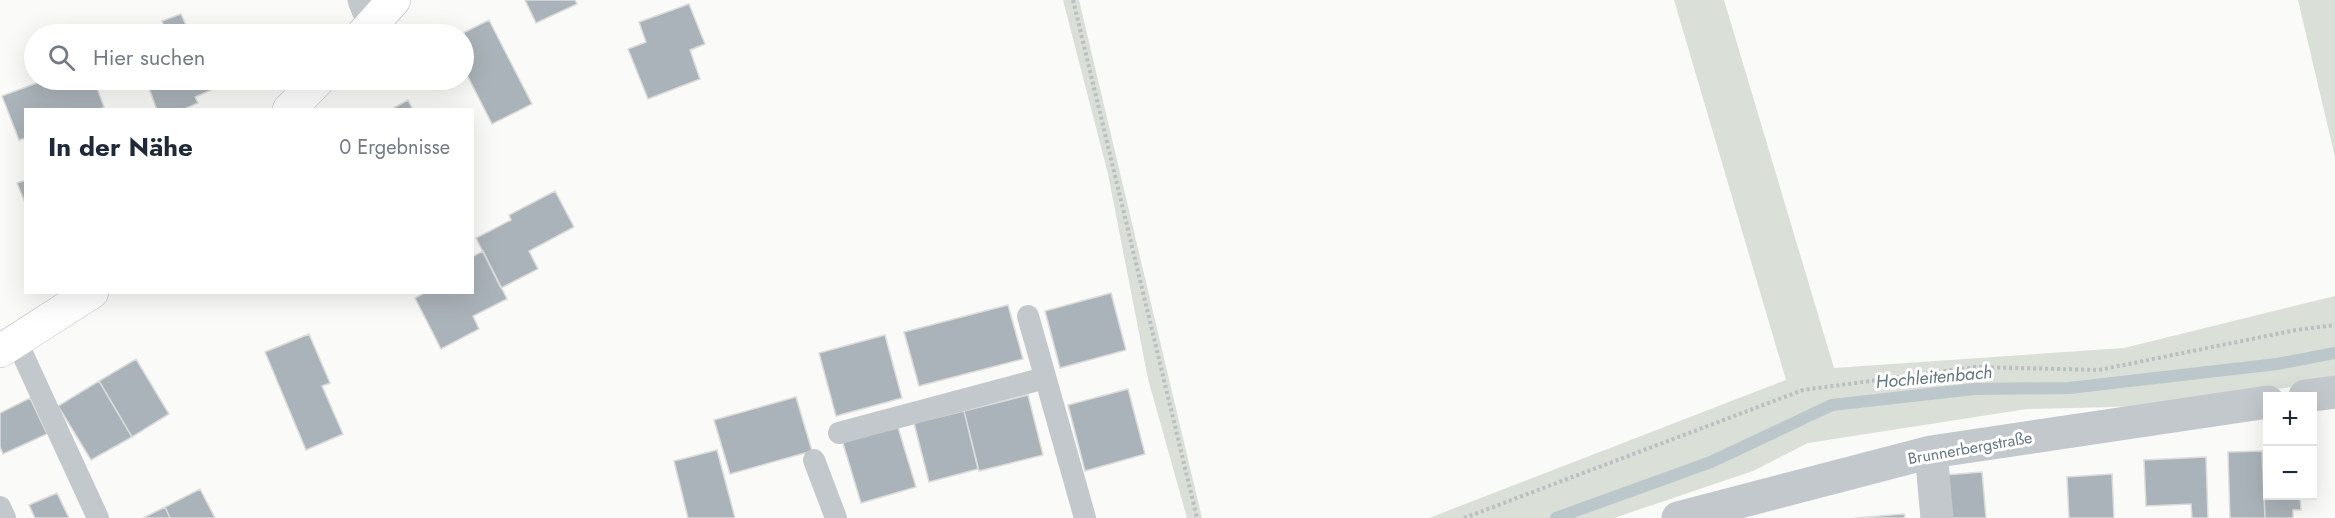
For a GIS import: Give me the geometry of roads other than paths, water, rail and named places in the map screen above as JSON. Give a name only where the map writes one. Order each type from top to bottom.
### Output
[{"type":"main road","points":[[291,108],[308,90]]},
{"type":"main road","points":[[8,346],[89,294]]},
{"type":"street","points":[[2317,394],[2335,392]]},
{"type":"street","name":"Brunnerbergstraße","points":[[1678,518],[1931,452],[2263,403]]},
{"type":"street","points":[[1931,452],[1937,518]]},
{"type":"lane","points":[[1028,316],[1085,518]]},
{"type":"lane","points":[[8,346],[98,518]]},
{"type":"lane","points":[[838,434],[1045,378]]},
{"type":"lane","points":[[814,460],[836,518]]},
{"type":"lane","points":[[0,507],[5,518]]},
{"type":"waterway","name":"Hochleitenbach","points":[[1556,518],[1711,462],[1832,405],[1974,389],[2069,388],[2277,364],[2335,353]]}]
